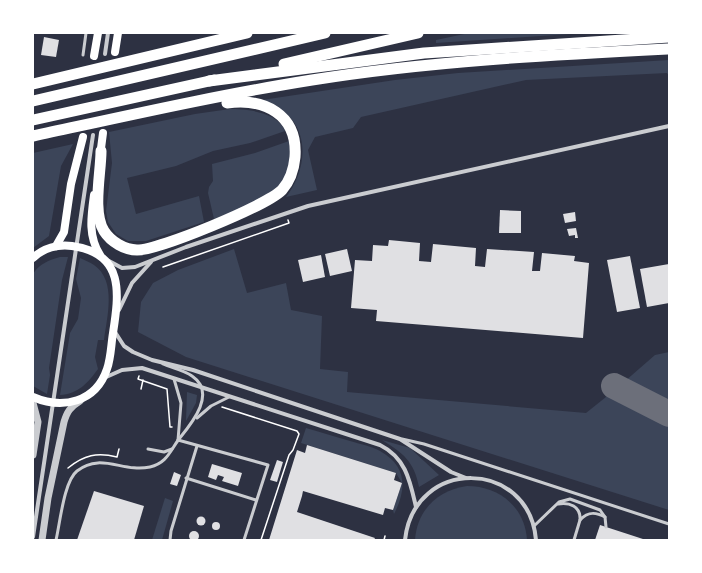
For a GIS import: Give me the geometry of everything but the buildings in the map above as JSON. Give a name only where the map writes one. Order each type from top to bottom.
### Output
[{"type":"highway","points":[[164,53],[224,33]]},
{"type":"highway","points":[[33,84],[247,33]]},
{"type":"highway","points":[[33,101],[325,33]]},
{"type":"highway","points":[[33,120],[418,33]]},
{"type":"highway","points":[[209,81],[424,53],[669,37]]},
{"type":"highway","points":[[33,136],[111,119],[298,83],[386,70],[509,58],[669,49]]},
{"type":"highway","points":[[33,79],[78,74]]},
{"type":"highway","points":[[101,151],[98,205],[101,226],[116,243],[136,250],[170,241],[256,207],[268,201],[282,190],[290,178],[294,165],[295,151],[290,127],[280,115],[263,105],[244,101],[137,114]]},
{"type":"main road","points":[[94,56],[98,33]]},
{"type":"main road","points":[[115,52],[118,33]]},
{"type":"main road","points":[[101,258],[91,235],[90,223],[103,133]]},
{"type":"main road","points":[[60,245],[65,227],[71,184],[83,137]]},
{"type":"main road","points":[[33,258],[45,250],[60,245],[86,249],[101,258],[108,265],[116,281],[118,294],[108,368],[94,390],[83,399],[60,404],[37,402],[33,397]]},
{"type":"street","points":[[105,54],[108,34]]},
{"type":"street","points":[[101,258],[126,268],[139,266],[154,259],[308,206],[669,126]]},
{"type":"street","points":[[33,537],[93,135]]},
{"type":"street","points":[[116,317],[124,296],[132,283],[154,259]]},
{"type":"street","points":[[114,330],[124,346],[133,352],[152,360],[193,370],[400,439],[451,472],[466,478]]},
{"type":"street","points":[[103,378],[133,368],[142,368],[307,421],[388,449],[396,455],[406,469],[416,507]]},
{"type":"street","points":[[42,540],[48,498],[67,412],[72,406],[83,399]]},
{"type":"street","points":[[33,455],[38,422],[37,402]]},
{"type":"street","points":[[405,540],[410,518],[416,507],[427,494],[441,484],[466,478],[484,479],[509,489],[527,509],[534,526],[536,540]]},
{"type":"lane","points":[[83,55],[86,33]]},
{"type":"lane","points":[[152,360],[192,376],[201,387],[202,401],[195,419]]},
{"type":"lane","points":[[174,379],[181,403],[178,440]]},
{"type":"lane","points":[[56,540],[69,480],[76,472],[89,463],[102,462],[132,469],[150,467],[163,462],[195,419],[211,406],[229,397]]},
{"type":"lane","points":[[400,439],[424,444],[669,524]]},
{"type":"lane","points":[[178,440],[268,465],[244,540]]},
{"type":"lane","points":[[170,540],[170,530],[197,446]]},
{"type":"lane","points":[[148,449],[164,452],[173,448]]},
{"type":"lane","points":[[186,478],[256,500]]},
{"type":"lane","points":[[534,526],[556,505],[564,500],[570,499],[597,508],[605,517],[606,527]]},
{"type":"lane","points":[[556,505],[572,504],[581,515],[574,540]]},
{"type":"lane","points":[[580,520],[587,513],[592,512],[605,517]]},
{"type":"path","points":[[163,267],[289,223],[287,213]]},
{"type":"path","points":[[138,379],[167,389],[170,427],[175,427]]},
{"type":"path","points":[[141,389],[144,380]]},
{"type":"path","points":[[221,407],[297,431],[298,434],[293,450],[289,456],[261,540]]},
{"type":"path","points":[[384,540],[385,536]]},
{"type":"shaded area","points":[[469,33],[585,33],[436,43],[436,40]]},
{"type":"shaded area","points":[[669,60],[669,76],[667,73],[526,80],[361,117],[353,128],[315,137],[308,150],[317,190],[286,197],[292,189],[300,170],[302,160],[301,140],[298,130],[290,117],[262,100],[395,80],[458,73]]},
{"type":"shaded area","points":[[230,109],[253,111],[269,116],[276,120],[285,131],[250,143],[213,151],[176,166],[127,178],[136,214],[199,196],[204,222],[146,241],[128,241],[116,234],[108,222],[106,211],[112,163],[109,132],[195,114]]},
{"type":"shaded area","points":[[289,141],[290,158],[287,172],[280,184],[270,194],[257,202],[214,219],[208,193],[209,187],[213,181],[212,164],[255,153]]},
{"type":"shaded area","points":[[73,144],[61,166],[49,236],[33,248],[33,153]]},
{"type":"shaded area","points":[[234,249],[247,293],[286,283],[291,310],[322,316],[320,369],[348,372],[347,392],[586,413],[611,393],[669,423],[669,510],[186,357],[138,332],[141,302],[153,283],[178,270]]},
{"type":"shaded area","points":[[60,257],[68,257],[62,280],[49,368],[50,375],[47,394],[33,386],[33,274],[45,263]]},
{"type":"shaded area","points":[[80,258],[94,265],[106,280],[109,300],[107,321],[104,340],[98,340],[95,357],[98,369],[82,387],[72,392],[60,395],[70,333],[78,319],[81,298],[76,279]]},
{"type":"shaded area","points":[[669,352],[669,404],[624,382],[655,355]]},
{"type":"shaded area","points":[[187,392],[197,395],[196,403],[186,421]]},
{"type":"shaded area","points":[[306,428],[369,446],[380,451],[389,457],[400,471],[402,483],[396,473],[301,443]]},
{"type":"shaded area","points":[[382,440],[410,448],[439,475],[419,487],[411,464],[396,449]]},
{"type":"shaded area","points":[[402,483],[401,496],[394,514],[393,510]]},
{"type":"shaded area","points":[[467,486],[479,487],[500,494],[516,508],[525,528],[527,540],[415,540],[420,519],[431,503],[447,492]]},
{"type":"shaded area","points":[[165,498],[173,501],[162,540],[152,540]]},
{"type":"taxiway","points":[[614,386],[669,414]]}]
